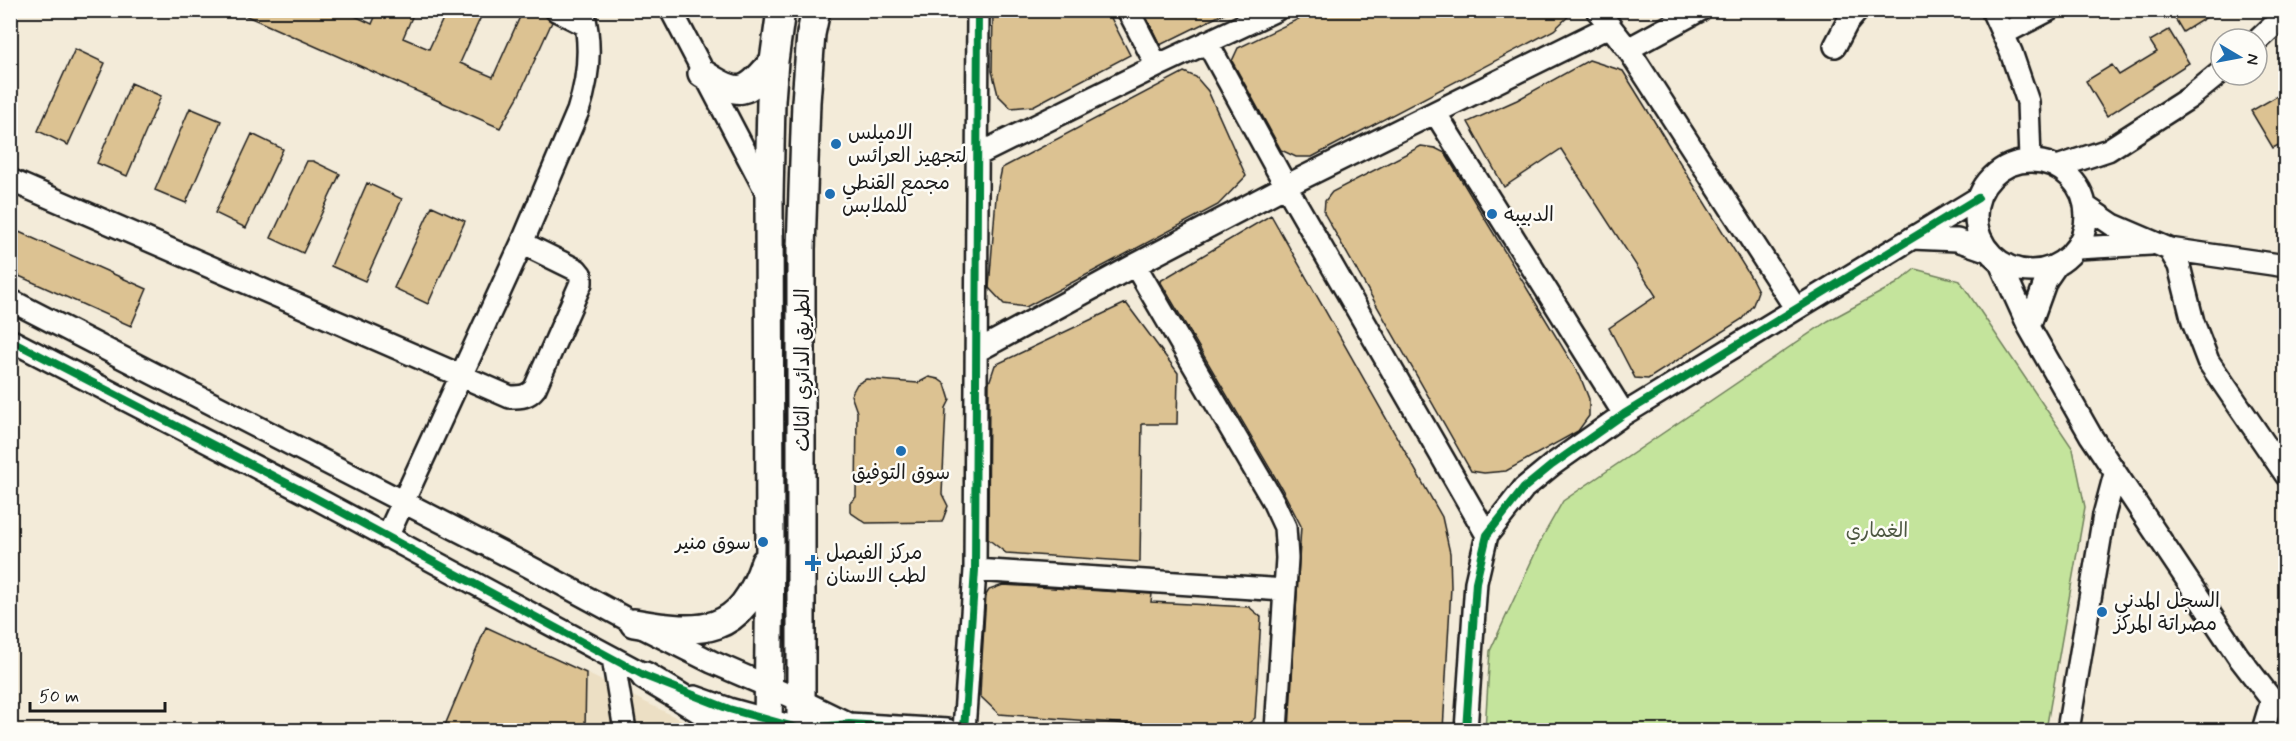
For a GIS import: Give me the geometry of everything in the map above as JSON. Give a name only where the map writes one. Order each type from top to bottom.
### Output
[{"type":"main road","name":"الطريق الدائري الثالث","points":[[768,725],[771,546],[769,197],[774,62],[781,10]]},
{"type":"main road","name":"الطريق الدائري الثالث","points":[[801,730],[801,249],[806,102],[811,34],[816,10]]},
{"type":"main road","points":[[702,73],[723,85],[743,90],[755,83],[774,62]]},
{"type":"main road","points":[[634,623],[669,630],[692,630],[709,628],[726,621],[741,609],[753,592],[771,546]]},
{"type":"main road","points":[[645,676],[710,715],[729,730]]},
{"type":"street","points":[[387,537],[522,243],[584,94],[589,63],[585,18],[556,10]]},
{"type":"street","points":[[671,10],[769,197]]},
{"type":"street","points":[[964,730],[975,570],[978,10]]},
{"type":"street","points":[[1128,10],[1157,66]]},
{"type":"street","points":[[977,155],[1276,10]]},
{"type":"street","points":[[1628,49],[1700,10]]},
{"type":"street","points":[[1835,46],[1847,23],[1858,10]]},
{"type":"street","points":[[1992,10],[2028,102],[2030,160]]},
{"type":"street","points":[[2003,34],[2049,10]]},
{"type":"street","points":[[2269,29],[2282,16]]},
{"type":"street","points":[[977,351],[1286,186],[1436,114],[1604,18],[1628,49],[1796,309]]},
{"type":"street","points":[[1207,42],[1286,186],[1487,535]]},
{"type":"street","points":[[2057,167],[2108,150],[2189,98],[2209,82]]},
{"type":"street","points":[[1436,114],[1624,414]]},
{"type":"street","points":[[2029,327],[2046,280],[2055,267],[2077,249],[2086,222],[2083,197],[2108,150]]},
{"type":"street","points":[[2263,730],[2279,695],[2238,656],[2115,474],[2062,387],[1993,256],[1978,233],[1975,214],[1978,198],[1986,182],[1998,170],[2014,163],[2030,160],[2045,162],[2057,167],[2070,176],[2083,197],[2113,225],[2163,246],[2179,266],[2193,322],[2208,361],[2286,475]]},
{"type":"street","points":[[10,180],[510,397],[522,398],[530,395],[535,388],[580,288],[581,275],[577,270],[522,243]]},
{"type":"street","points":[[1466,730],[1476,582],[1487,535],[1524,488],[1552,465],[1624,414],[1978,198]]},
{"type":"street","points":[[1911,238],[1957,240],[2018,270],[2037,272],[2055,267]]},
{"type":"street","points":[[2077,249],[2163,246],[2286,266]]},
{"type":"street","points":[[1135,265],[1273,501],[1285,526],[1287,558],[1276,730]]},
{"type":"street","points":[[10,300],[528,566],[634,623],[712,662],[849,724]]},
{"type":"street","points":[[10,340],[299,489],[645,676],[768,725],[801,730],[849,724],[947,730]]},
{"type":"street","points":[[2068,730],[2104,515],[2115,474]]},
{"type":"street","points":[[975,570],[1285,590]]},
{"type":"street","points":[[613,658],[625,730]]},
{"type":"shaded area","points":[[586,673],[702,730],[585,730]]},
{"type":"green space","name":"الغماري","points":[[1915,269],[1960,281],[2073,449],[2085,507],[2046,730],[1485,730],[1490,651],[1543,536],[1563,501],[1828,321],[1896,284]]},
{"type":"building","points":[[233,10],[342,10],[372,24],[378,10],[415,10],[403,38],[429,49],[447,10],[484,10],[460,63],[493,77],[523,10],[538,10],[552,22],[518,97],[500,128]]},
{"type":"building","points":[[993,10],[1107,10],[1130,55],[1033,106],[1011,108],[998,95],[992,71]]},
{"type":"building","points":[[1143,10],[1231,10],[1160,45]]},
{"type":"building","points":[[1317,10],[1575,10],[1554,30],[1312,157],[1296,157],[1281,150],[1232,61],[1238,48]]},
{"type":"building","points":[[2170,10],[2218,10],[2183,32]]},
{"type":"building","points":[[2169,30],[2189,63],[2107,116],[2086,81],[2112,65],[2119,75],[2157,52],[2150,41]]},
{"type":"building","points":[[75,49],[105,63],[68,145],[38,131]]},
{"type":"building","points":[[1589,60],[1623,71],[1758,291],[1753,305],[1742,319],[1648,379],[1635,378],[1609,328],[1656,296],[1561,149],[1504,187],[1468,122],[1517,100]]},
{"type":"building","points":[[1184,72],[1196,77],[1208,91],[1246,176],[1218,205],[1026,307],[1004,304],[989,288],[996,197],[1002,168]]},
{"type":"building","points":[[131,83],[161,96],[127,176],[97,163]]},
{"type":"building","points":[[2286,91],[2286,141],[2273,148],[2251,111]]},
{"type":"building","points":[[190,108],[221,121],[186,203],[155,190]]},
{"type":"building","points":[[252,134],[283,149],[246,228],[215,213]]},
{"type":"building","points":[[1421,146],[1435,148],[1445,153],[1580,376],[1589,399],[1589,416],[1578,431],[1506,471],[1484,473],[1471,471],[1324,213],[1325,201],[1332,192]]},
{"type":"building","points":[[307,161],[313,161],[340,174],[303,253],[271,238]]},
{"type":"building","points":[[367,183],[402,199],[365,281],[331,266]]},
{"type":"building","points":[[432,206],[465,221],[428,304],[394,288]]},
{"type":"building","points":[[1271,215],[1442,517],[1450,553],[1451,587],[1443,730],[1289,730],[1301,526],[1282,489],[1160,281]]},
{"type":"building","points":[[10,228],[147,289],[131,326],[10,272]]},
{"type":"building","points":[[1126,303],[1178,373],[1177,424],[1142,424],[1140,562],[1006,553],[988,539],[989,383],[995,365]]},
{"type":"building","name":"سوق التوفيق","points":[[929,377],[945,384],[950,400],[946,408],[942,494],[948,506],[942,522],[866,523],[850,512],[850,503],[856,497],[857,412],[851,395],[857,384],[866,379],[918,383]]},
{"type":"building","points":[[1003,585],[1152,594],[1151,602],[1249,607],[1261,617],[1255,718],[1244,727],[1231,730],[1206,730],[999,714],[980,696],[986,595],[989,590]]},
{"type":"building","points":[[486,627],[586,673],[585,730],[443,730]]},
{"type":"cycle path","points":[[964,730],[975,570],[978,10]]},
{"type":"cycle path","points":[[1466,730],[1476,582],[1487,535],[1524,488],[1552,465],[1624,414],[1978,198]]},
{"type":"cycle path","points":[[10,340],[310,495],[645,676],[729,709],[801,729],[849,724],[947,730]]},
{"type":"place","name":"الاميلس لتجهيز العرائس","points":[[836,144]]},
{"type":"place","name":"مجمع القنطي للملابس","points":[[830,194]]},
{"type":"place","name":"الدبيبه","points":[[1492,214]]},
{"type":"place","name":"سوق التوفيق","points":[[901,451]]},
{"type":"place","name":"سوق منير","points":[[763,542]]},
{"type":"place","name":"مركز الفيصل لطب الاسنان","points":[[813,563]]},
{"type":"place","name":"السجل المدني مصراتة المركز","points":[[2102,612]]}]
